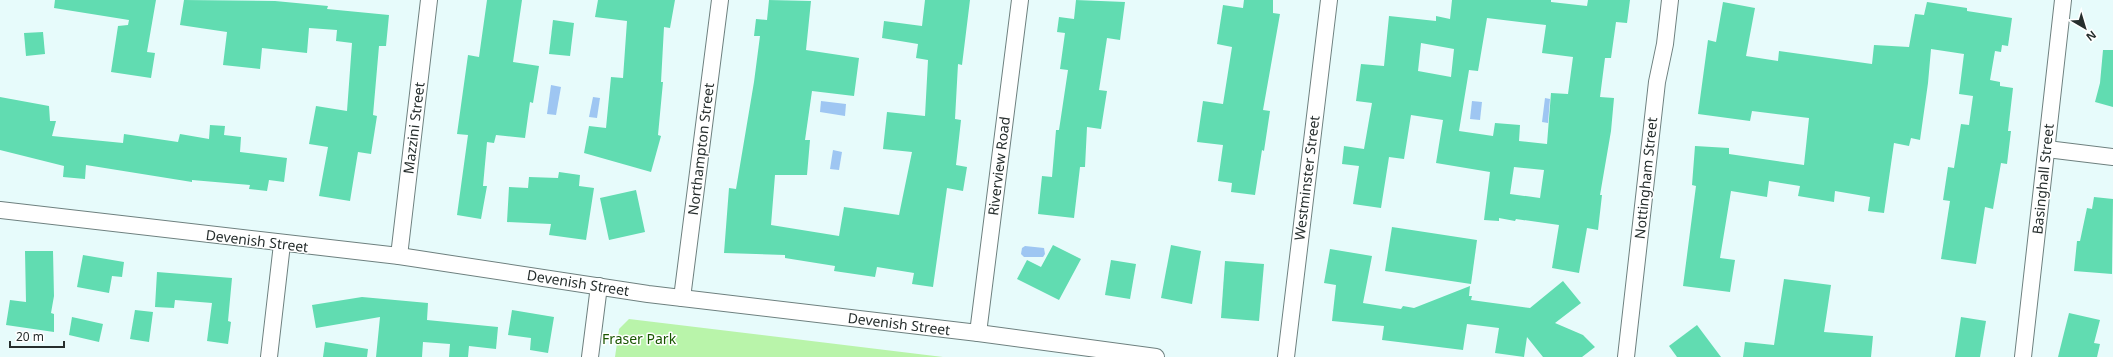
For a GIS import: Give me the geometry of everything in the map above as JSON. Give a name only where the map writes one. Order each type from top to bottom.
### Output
[{"type":"street","name":"Mazzini Street","points":[[399,256],[429,0]]},
{"type":"street","name":"Northampton Street","points":[[682,298],[720,0]]},
{"type":"street","name":"Riverview Road","points":[[978,333],[1020,0]]},
{"type":"street","name":"Westminster Street","points":[[1286,357],[1329,0]]},
{"type":"street","name":"Nottingham Street","points":[[1626,357],[1657,82],[1665,44],[1670,0]]},
{"type":"street","name":"Basinghall Street","points":[[2023,357],[2063,0]]},
{"type":"street","points":[[2047,149],[2113,157]]},
{"type":"street","name":"Devenish Street","points":[[0,210],[282,244],[399,256],[682,298],[978,333],[1067,352],[1156,357]]},
{"type":"street","points":[[269,357],[282,244]]},
{"type":"street","points":[[590,357],[599,286]]},
{"type":"green space","name":"Fraser Park","points":[[629,319],[943,357],[615,357],[619,329]]},
{"type":"water","points":[[551,85],[561,87],[556,115],[547,114]]},
{"type":"water","points":[[593,97],[600,98],[597,118],[589,117]]},
{"type":"water","points":[[1545,98],[1550,99],[1548,123],[1542,122]]},
{"type":"water","points":[[821,101],[846,104],[845,116],[820,112]]},
{"type":"water","points":[[1472,101],[1482,102],[1480,120],[1470,119]]},
{"type":"water","points":[[833,150],[842,152],[839,170],[830,169]]},
{"type":"water","points":[[1025,246],[1044,248],[1045,254],[1043,257],[1024,257],[1021,254],[1022,248]]},
{"type":"building","points":[[55,0],[156,0],[147,52],[155,53],[151,78],[111,72],[118,26],[128,25],[129,20],[54,8]]},
{"type":"building","points":[[184,0],[275,1],[328,6],[327,9],[389,15],[386,46],[379,46],[373,115],[377,116],[371,154],[358,152],[350,201],[319,196],[328,147],[309,144],[316,106],[347,111],[352,43],[336,41],[337,30],[309,28],[307,53],[262,48],[260,69],[223,65],[227,32],[180,25]]},
{"type":"building","points":[[487,0],[522,0],[513,62],[539,66],[533,103],[530,102],[525,138],[496,135],[494,143],[487,142],[483,186],[487,186],[481,219],[457,215],[468,135],[457,134],[468,55],[479,57]]},
{"type":"building","points":[[598,0],[675,0],[670,28],[664,27],[661,82],[663,82],[658,135],[661,136],[651,172],[584,153],[589,126],[606,128],[611,77],[623,78],[627,21],[595,17]]},
{"type":"building","points":[[769,0],[811,1],[806,50],[859,58],[854,96],[812,91],[805,140],[810,140],[807,175],[775,175],[771,225],[839,236],[844,207],[899,215],[912,152],[883,149],[887,112],[925,116],[928,60],[916,58],[918,44],[882,38],[884,21],[922,26],[925,0],[970,0],[962,65],[958,64],[955,119],[961,120],[956,165],[967,167],[963,191],[947,188],[933,287],[912,284],[914,273],[877,267],[875,277],[834,271],[835,266],[785,258],[785,255],[724,253],[729,188],[736,189],[754,82],[760,36],[754,36],[756,19],[767,20]]},
{"type":"building","points":[[1076,0],[1125,2],[1120,40],[1107,38],[1099,90],[1107,91],[1101,129],[1087,127],[1085,167],[1080,167],[1074,218],[1038,214],[1042,176],[1052,177],[1056,130],[1059,130],[1068,70],[1060,69],[1065,33],[1057,32],[1059,17],[1074,19]]},
{"type":"building","points":[[1244,0],[1273,0],[1273,13],[1280,14],[1263,110],[1270,111],[1255,195],[1231,192],[1232,183],[1218,181],[1223,145],[1197,142],[1203,101],[1223,104],[1232,47],[1217,44],[1223,5],[1243,8]]},
{"type":"building","points":[[1452,0],[1551,0],[1551,2],[1587,6],[1588,0],[1630,0],[1627,23],[1616,22],[1611,58],[1605,58],[1600,97],[1614,98],[1611,131],[1600,195],[1602,195],[1598,230],[1587,228],[1579,273],[1552,268],[1559,225],[1516,219],[1515,221],[1499,218],[1499,221],[1484,220],[1490,172],[1436,163],[1443,120],[1411,115],[1404,159],[1389,157],[1381,208],[1353,204],[1359,166],[1342,164],[1344,146],[1364,149],[1372,103],[1356,101],[1361,64],[1384,66],[1389,16],[1436,21],[1436,16],[1450,19]],"holes":[[[1487,18],[1546,25],[1542,53],[1573,57],[1568,94],[1551,93],[1547,144],[1519,141],[1520,125],[1495,123],[1493,136],[1459,131],[1469,70],[1478,71]],[[1421,43],[1454,49],[1451,77],[1418,71]],[[1514,167],[1544,170],[1540,198],[1510,194]]]},
{"type":"building","points":[[1723,2],[1755,8],[1746,56],[1778,61],[1779,51],[1872,64],[1874,45],[1909,47],[1915,14],[1924,15],[1927,2],[1967,8],[1967,11],[2012,18],[2008,46],[2002,45],[2001,52],[1995,51],[1990,80],[2000,82],[2000,86],[2013,88],[2008,131],[2011,131],[2007,164],[2001,163],[1993,209],[1985,207],[1976,264],[1941,259],[1950,201],[1943,200],[1948,167],[1954,168],[1961,124],[1969,125],[1973,96],[1959,94],[1964,54],[1931,49],[1920,140],[1911,138],[1909,146],[1894,143],[1884,213],[1868,211],[1870,197],[1835,191],[1834,202],[1798,196],[1800,186],[1769,181],[1767,197],[1731,191],[1720,258],[1735,260],[1730,292],[1683,286],[1696,186],[1692,185],[1695,146],[1729,148],[1729,154],[1804,165],[1809,118],[1752,111],[1750,121],[1698,114],[1708,40],[1716,42]]},
{"type":"building","points":[[553,20],[574,23],[570,56],[549,54]]},
{"type":"building","points":[[43,32],[45,54],[26,56],[24,33]]},
{"type":"building","points":[[2103,50],[2113,50],[2113,107],[2095,102],[2100,83]]},
{"type":"building","points":[[0,97],[49,106],[50,121],[56,121],[52,136],[123,143],[124,134],[178,142],[180,134],[209,139],[210,125],[225,126],[224,135],[241,137],[240,152],[287,158],[284,182],[269,180],[267,191],[249,189],[250,185],[192,180],[192,182],[86,165],[85,179],[63,177],[64,166],[0,150]]},
{"type":"building","points":[[559,172],[580,175],[579,186],[594,188],[586,240],[549,235],[551,224],[507,222],[509,187],[528,188],[529,177],[558,178]]},
{"type":"building","points":[[636,190],[645,232],[609,240],[600,198]]},
{"type":"building","points":[[2094,197],[2113,199],[2112,274],[2074,271],[2077,241],[2080,241],[2087,208],[2092,209]]},
{"type":"building","points":[[1392,227],[1477,240],[1471,284],[1385,271]]},
{"type":"building","points":[[1053,245],[1081,259],[1059,300],[1017,279],[1027,260],[1041,267]]},
{"type":"building","points":[[1171,245],[1201,251],[1192,304],[1161,298]]},
{"type":"building","points":[[1330,249],[1372,256],[1363,303],[1401,309],[1403,306],[1414,308],[1470,286],[1469,296],[1472,296],[1471,300],[1530,308],[1563,281],[1581,303],[1555,323],[1583,335],[1595,347],[1582,357],[1543,357],[1527,337],[1524,357],[1495,353],[1499,328],[1467,324],[1463,350],[1382,340],[1384,326],[1332,321],[1336,285],[1324,283]]},
{"type":"building","points":[[25,251],[53,251],[54,296],[51,313],[54,314],[54,332],[6,325],[10,300],[26,302]]},
{"type":"building","points":[[83,255],[124,262],[122,277],[112,276],[109,293],[77,287]]},
{"type":"building","points":[[1111,260],[1136,264],[1130,299],[1105,295]]},
{"type":"building","points":[[1225,261],[1264,264],[1259,321],[1221,318]]},
{"type":"building","points":[[157,272],[232,278],[228,321],[231,322],[228,344],[207,341],[212,303],[175,300],[174,308],[155,307]]},
{"type":"building","points":[[1784,279],[1831,285],[1824,332],[1873,336],[1871,357],[1743,357],[1745,342],[1774,345]]},
{"type":"building","points":[[362,297],[428,303],[427,320],[498,327],[496,349],[469,346],[468,357],[449,357],[450,344],[423,342],[422,357],[376,357],[380,317],[316,328],[312,305]]},
{"type":"building","points":[[135,310],[153,312],[149,342],[130,339]]},
{"type":"building","points":[[512,310],[554,317],[548,353],[530,350],[531,338],[508,335]]},
{"type":"building","points":[[2069,313],[2100,320],[2094,343],[2100,344],[2097,357],[2058,357]]},
{"type":"building","points":[[72,317],[103,324],[99,342],[69,335]]},
{"type":"building","points":[[1961,317],[1986,321],[1980,357],[1955,357]]},
{"type":"building","points":[[1697,325],[1721,357],[1677,357],[1669,346]]},
{"type":"building","points":[[325,342],[368,349],[367,357],[323,357]]}]
